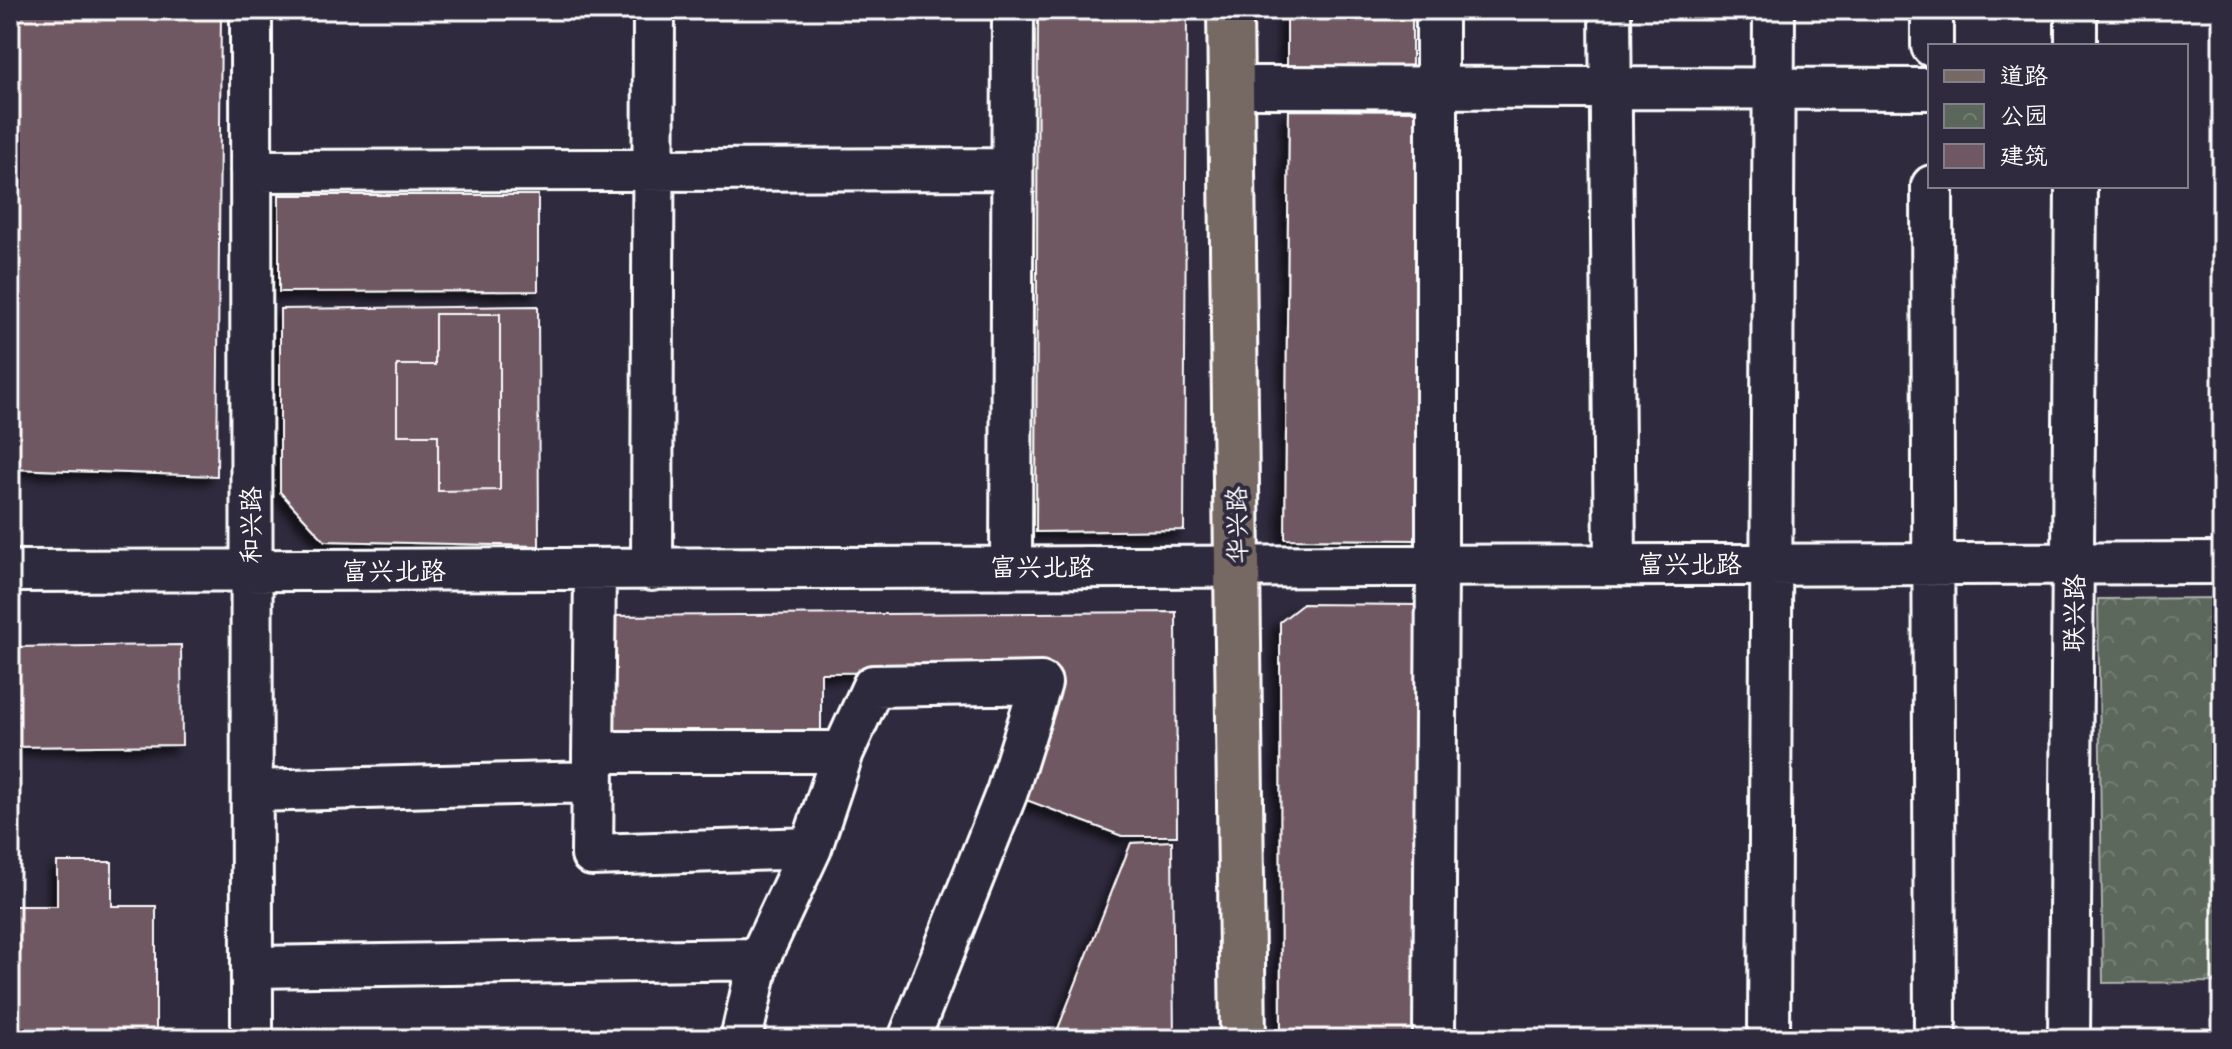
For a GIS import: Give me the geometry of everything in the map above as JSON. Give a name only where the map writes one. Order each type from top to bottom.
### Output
[{"type":"main road","name":"华兴路","points":[[1230,10],[1243,1039]]},
{"type":"street","name":"和兴路","points":[[251,10],[252,1039]]},
{"type":"street","points":[[652,570],[654,10]]},
{"type":"street","points":[[1011,567],[1013,10]]},
{"type":"street","points":[[1434,1039],[1437,10]]},
{"type":"street","points":[[1610,10],[1615,564]]},
{"type":"street","points":[[1769,1039],[1774,10]]},
{"type":"street","points":[[1932,10],[1932,44]]},
{"type":"street","points":[[2076,10],[2076,44]]},
{"type":"street","points":[[1231,87],[1928,89]]},
{"type":"street","points":[[251,171],[1012,169]]},
{"type":"street","points":[[1932,188],[1935,1039]]},
{"type":"street","name":"联兴路","points":[[2069,1039],[2076,188]]},
{"type":"street","name":"富兴北路","points":[[10,571],[2222,563]]},
{"type":"street","points":[[595,570],[592,855],[811,848]]},
{"type":"street","points":[[741,1039],[759,959],[811,848],[843,752],[873,686],[1041,683],[1007,792],[909,1039]]},
{"type":"street","points":[[252,791],[843,752]]},
{"type":"street","points":[[253,967],[759,959]]},
{"type":"green space","points":[[2222,598],[2222,982],[2103,983],[2098,599]]},
{"type":"building","points":[[10,10],[221,10],[217,476],[10,469]]},
{"type":"building","points":[[1038,10],[1187,10],[1184,530],[1036,532]]},
{"type":"building","points":[[1287,10],[1412,10],[1412,73],[1287,73]]},
{"type":"building","points":[[1289,110],[1421,111],[1417,540],[1285,539]]},
{"type":"building","points":[[279,195],[538,195],[538,291],[279,292]]},
{"type":"building","points":[[538,306],[539,546],[325,541],[280,492],[280,309]]},
{"type":"building","points":[[435,314],[500,314],[500,490],[438,491],[438,435],[397,435],[397,365],[435,365]]},
{"type":"building","points":[[1303,604],[1419,605],[1419,1039],[1281,1039],[1280,622]]},
{"type":"building","points":[[1176,612],[1177,836],[1122,836],[1013,795],[1059,671],[821,673],[821,739],[605,740],[604,616]]},
{"type":"building","points":[[181,645],[182,745],[10,747],[10,647]]},
{"type":"building","points":[[1172,841],[1174,1039],[1054,1039],[1131,843]]},
{"type":"building","points":[[57,862],[112,862],[112,906],[156,906],[156,1039],[10,1039],[10,906],[57,906]]}]
